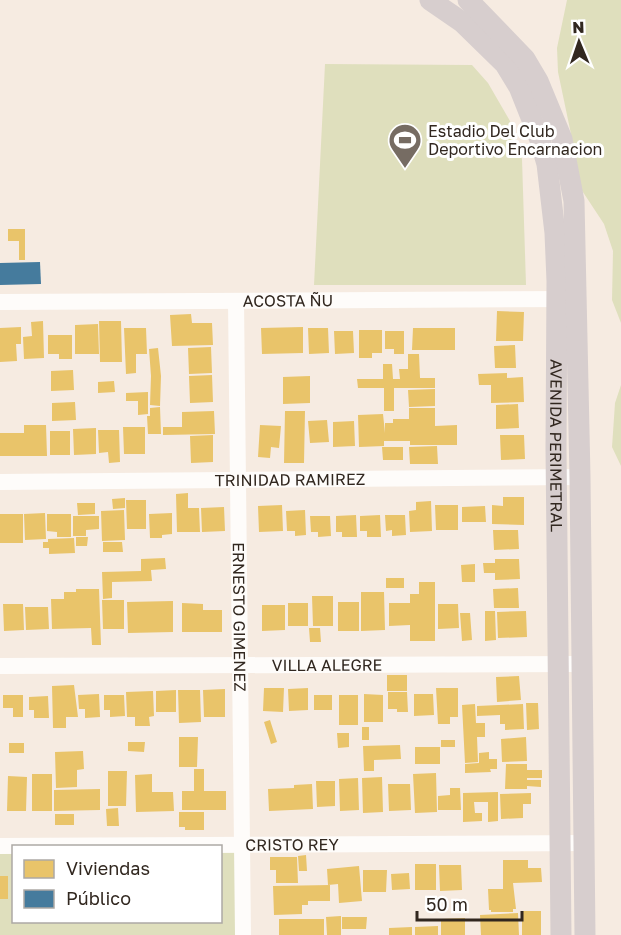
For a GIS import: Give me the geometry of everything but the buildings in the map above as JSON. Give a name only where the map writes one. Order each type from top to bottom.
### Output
[{"type":"main road","name":"AVENIDA PERIMETRAL","points":[[430,0],[469,29],[505,64],[519,87],[547,164],[555,233],[567,299],[580,477],[585,935]]},
{"type":"main road","name":"AVENIDA PERIMETRAL","points":[[468,0],[525,59],[538,81],[562,138],[574,201],[558,477],[561,935]]},
{"type":"street","name":"ACOSTA ÑU","points":[[0,303],[567,299]]},
{"type":"street","name":"ERNESTO GIMENEZ","points":[[236,301],[243,935]]},
{"type":"street","name":"TRINIDAD RAMIREZ","points":[[0,482],[580,477]]},
{"type":"street","name":"VILLA ALEGRE","points":[[0,666],[583,664]]},
{"type":"street","name":"CRISTO REY","points":[[122,845],[585,843]]},
{"type":"green space","points":[[567,0],[621,0],[621,323],[612,300],[613,251],[604,224],[577,183],[571,134],[558,72],[557,48]]},
{"type":"green space","name":"Estadio Del Club Deportivo Encarnacion","points":[[325,64],[472,65],[488,83],[510,121],[522,159],[526,285],[314,285]]},
{"type":"green space","points":[[621,385],[621,466],[612,447],[615,403]]},
{"type":"green space","points":[[243,845],[243,935],[0,935],[0,848],[12,848],[12,923],[222,923],[222,846]]},
{"type":"place","name":"Estadio Del Club Deportivo Encarnacion","points":[[405,169]]}]
